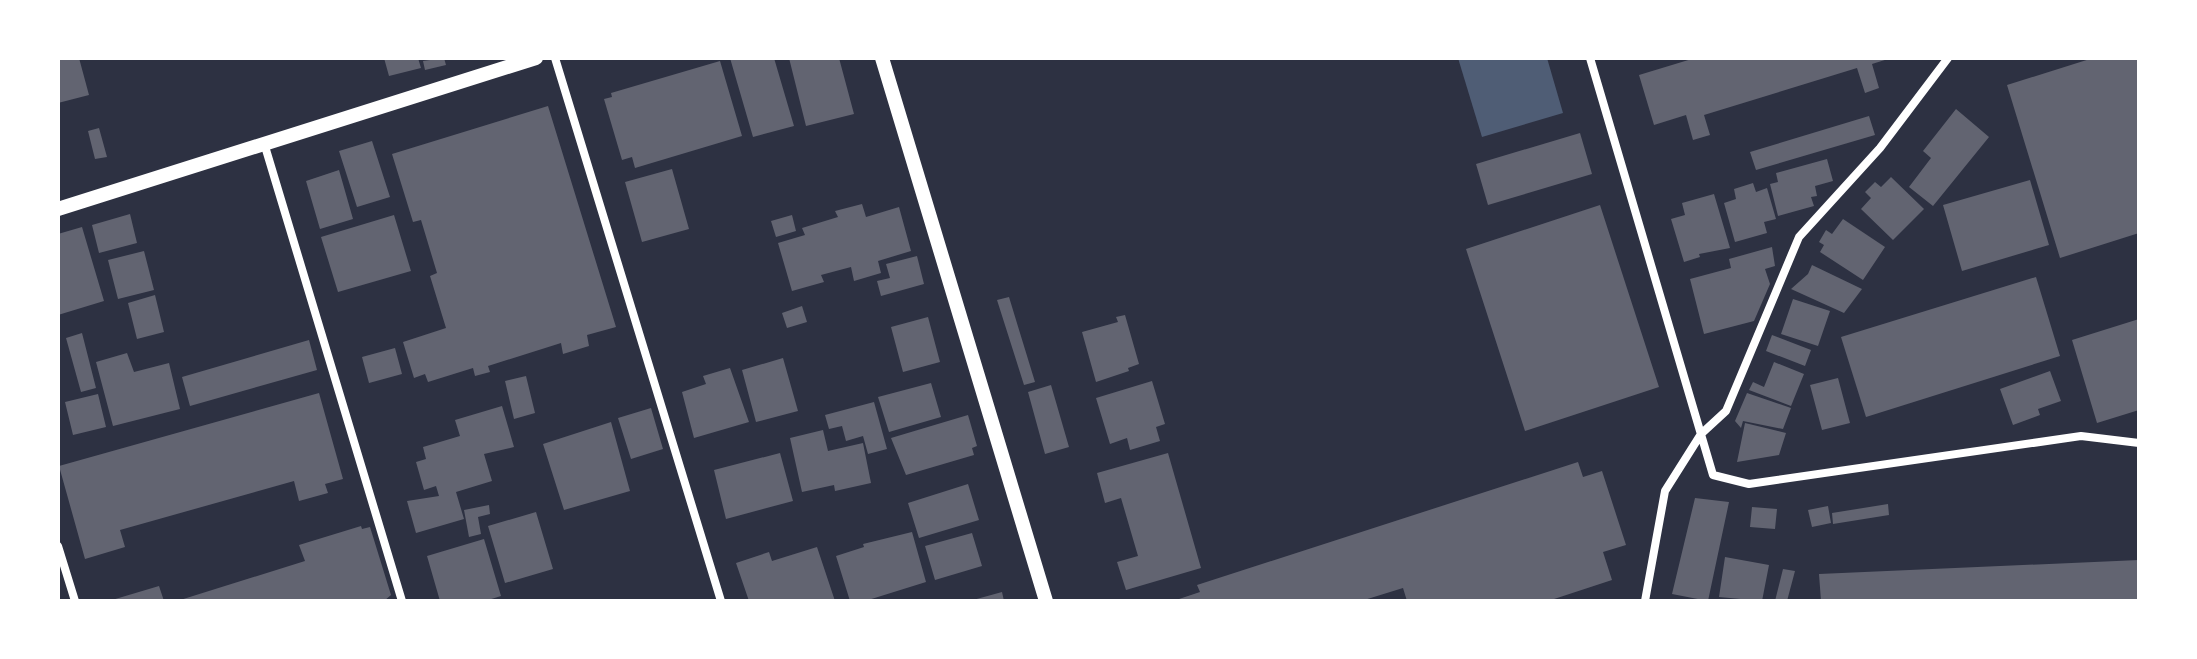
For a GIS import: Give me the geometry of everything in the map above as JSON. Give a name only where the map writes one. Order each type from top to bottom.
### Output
[{"type":"street","points":[[58,209],[536,58]]},
{"type":"street","points":[[555,58],[721,601]]},
{"type":"street","points":[[882,58],[1046,601]]},
{"type":"street","points":[[1590,58],[1713,475],[1749,484],[2081,436],[2139,443]]},
{"type":"street","points":[[1645,601],[1665,491],[1701,434],[1726,411],[1799,237],[1880,148],[1948,58]]},
{"type":"street","points":[[264,143],[402,601]]},
{"type":"street","points":[[58,546],[75,601]]},
{"type":"water","points":[[1458,58],[1547,58],[1563,113],[1482,137]]},
{"type":"building","points":[[58,58],[79,58],[89,95],[58,103]]},
{"type":"building","points":[[384,58],[418,58],[421,68],[389,76]]},
{"type":"building","points":[[444,58],[446,65],[425,70],[423,61]]},
{"type":"building","points":[[730,58],[774,58],[794,126],[753,137]]},
{"type":"building","points":[[789,58],[839,58],[854,114],[806,126]]},
{"type":"building","points":[[1695,58],[1888,59],[1872,64],[1879,88],[1865,93],[1857,68],[1704,115],[1710,135],[1693,140],[1686,115],[1654,125],[1639,75]]},
{"type":"building","points":[[2093,58],[2139,58],[2139,233],[2060,258],[2007,85]]},
{"type":"building","points":[[720,61],[742,136],[635,168],[632,157],[622,160],[604,99],[612,97],[611,93]]},
{"type":"building","points":[[548,106],[616,327],[587,335],[589,346],[563,354],[561,343],[488,366],[490,372],[475,376],[473,368],[428,382],[425,374],[414,378],[403,342],[446,328],[430,276],[437,273],[421,220],[413,222],[392,154]]},
{"type":"building","points":[[1956,109],[1989,137],[1933,206],[1909,187],[1931,158],[1923,151]]},
{"type":"building","points":[[1869,116],[1875,135],[1756,170],[1750,152]]},
{"type":"building","points":[[99,128],[107,157],[95,159],[88,131]]},
{"type":"building","points":[[1580,133],[1592,174],[1488,205],[1476,164]]},
{"type":"building","points":[[372,141],[390,197],[357,207],[339,151]]},
{"type":"building","points":[[1827,159],[1833,181],[1815,186],[1817,196],[1811,197],[1814,206],[1778,216],[1770,184],[1778,182],[1776,173]]},
{"type":"building","points":[[672,169],[689,229],[642,242],[625,182]]},
{"type":"building","points":[[339,170],[353,219],[320,229],[306,181]]},
{"type":"building","points":[[1891,177],[1924,209],[1893,240],[1861,209],[1871,198],[1865,192],[1875,182],[1881,187]]},
{"type":"building","points":[[2030,180],[2049,245],[1962,271],[1943,205]]},
{"type":"building","points":[[1753,183],[1756,192],[1767,188],[1776,219],[1764,222],[1767,233],[1735,242],[1724,203],[1736,199],[1734,189]]},
{"type":"building","points":[[1714,194],[1730,248],[1699,254],[1700,257],[1684,262],[1671,219],[1685,215],[1682,203]]},
{"type":"building","points":[[862,204],[866,217],[899,207],[911,251],[878,261],[881,273],[854,281],[851,267],[821,275],[824,282],[792,291],[778,243],[805,235],[802,228],[838,217],[835,211]]},
{"type":"building","points":[[1600,205],[1659,387],[1525,431],[1466,249]]},
{"type":"building","points":[[130,214],[137,243],[99,253],[92,225]]},
{"type":"building","points":[[394,215],[411,271],[338,292],[321,237]]},
{"type":"building","points":[[792,215],[796,231],[776,237],[771,221]]},
{"type":"building","points":[[1843,219],[1885,247],[1863,280],[1820,252],[1824,245],[1819,242],[1826,230],[1832,234]]},
{"type":"building","points":[[82,227],[104,301],[58,315],[58,234]]},
{"type":"building","points":[[1772,247],[1775,266],[1765,269],[1770,284],[1754,321],[1704,334],[1690,279],[1731,268],[1729,259]]},
{"type":"building","points":[[144,251],[154,290],[118,299],[108,260]]},
{"type":"building","points":[[917,256],[924,284],[881,296],[877,281],[890,278],[886,264]]},
{"type":"building","points":[[1812,265],[1862,289],[1844,313],[1791,289],[1808,274]]},
{"type":"building","points":[[2036,277],[2060,356],[1866,417],[1841,337]]},
{"type":"building","points":[[155,295],[164,332],[137,339],[128,303]]},
{"type":"building","points":[[1009,297],[1035,382],[1024,385],[997,300]]},
{"type":"building","points":[[1793,299],[1830,311],[1818,346],[1781,334]]},
{"type":"building","points":[[802,306],[807,322],[787,328],[782,313]]},
{"type":"building","points":[[1125,315],[1139,364],[1128,368],[1129,371],[1096,382],[1082,332],[1118,322],[1116,317]]},
{"type":"building","points":[[928,317],[940,362],[903,372],[891,327]]},
{"type":"building","points":[[2139,319],[2139,410],[2097,423],[2072,340]]},
{"type":"building","points":[[82,333],[96,388],[81,392],[66,338]]},
{"type":"building","points":[[1772,335],[1811,350],[1805,366],[1766,351]]},
{"type":"building","points":[[309,340],[317,370],[190,406],[182,377]]},
{"type":"building","points":[[395,348],[402,374],[369,383],[362,357]]},
{"type":"building","points":[[127,353],[134,372],[169,363],[180,409],[113,426],[96,362]]},
{"type":"building","points":[[783,358],[798,411],[756,422],[742,370]]},
{"type":"building","points":[[1774,362],[1804,374],[1791,406],[1749,390],[1753,382],[1764,387]]},
{"type":"building","points":[[730,368],[749,422],[694,438],[682,392],[706,384],[703,376]]},
{"type":"building","points":[[2050,371],[2061,401],[2038,409],[2040,415],[2013,425],[2000,389]]},
{"type":"building","points":[[526,376],[535,413],[514,419],[505,381]]},
{"type":"building","points":[[1838,378],[1850,423],[1822,430],[1810,385]]},
{"type":"building","points":[[1152,381],[1165,424],[1156,427],[1160,441],[1130,450],[1127,438],[1110,444],[1096,398]]},
{"type":"building","points":[[931,383],[941,417],[889,432],[878,397]]},
{"type":"building","points":[[1051,385],[1069,447],[1045,454],[1028,392]]},
{"type":"building","points":[[319,393],[343,479],[325,484],[328,493],[299,501],[294,481],[120,530],[125,547],[85,559],[59,466]]},
{"type":"building","points":[[1747,393],[1791,408],[1783,429],[1743,421],[1741,428],[1735,421]]},
{"type":"building","points":[[98,394],[106,427],[73,435],[65,402]]},
{"type":"building","points":[[874,402],[887,449],[868,454],[863,436],[846,441],[842,426],[829,429],[825,415]]},
{"type":"building","points":[[502,406],[514,447],[484,454],[492,481],[456,492],[464,519],[416,533],[407,501],[439,496],[436,486],[424,490],[416,462],[426,459],[423,447],[460,436],[455,420]]},
{"type":"building","points":[[651,408],[663,449],[631,459],[618,418]]},
{"type":"building","points":[[968,415],[977,446],[972,448],[974,455],[906,475],[891,438]]},
{"type":"building","points":[[611,422],[630,491],[564,510],[543,444]]},
{"type":"building","points":[[1745,423],[1786,433],[1779,455],[1737,462]]},
{"type":"building","points":[[823,430],[828,451],[863,443],[871,483],[835,491],[834,485],[802,492],[790,438]]},
{"type":"building","points":[[780,453],[793,501],[726,519],[714,470]]},
{"type":"building","points":[[1168,453],[1201,568],[1126,590],[1117,562],[1138,556],[1121,498],[1105,503],[1097,473]]},
{"type":"building","points":[[1578,462],[1583,477],[1602,471],[1626,545],[1603,552],[1612,580],[1548,601],[1407,601],[1403,588],[1361,601],[1173,601],[1200,592],[1197,585]]},
{"type":"building","points":[[968,484],[979,520],[919,538],[908,503]]},
{"type":"building","points":[[1695,498],[1729,502],[1708,601],[1672,594]]},
{"type":"building","points":[[1888,504],[1889,515],[1833,524],[1832,513]]},
{"type":"building","points":[[489,505],[490,514],[478,517],[481,534],[469,537],[464,510]]},
{"type":"building","points":[[1828,506],[1831,523],[1812,527],[1808,510]]},
{"type":"building","points":[[1752,507],[1777,509],[1775,529],[1750,527]]},
{"type":"building","points":[[536,512],[553,569],[505,583],[488,526]]},
{"type":"building","points":[[361,526],[362,529],[370,527],[391,595],[384,601],[177,601],[305,561],[299,545]]},
{"type":"building","points":[[912,532],[926,582],[865,601],[850,601],[836,556],[864,547],[863,544]]},
{"type":"building","points":[[972,533],[982,566],[935,580],[925,546]]},
{"type":"building","points":[[484,539],[501,596],[485,601],[440,601],[427,556]]},
{"type":"building","points":[[817,547],[835,601],[749,601],[736,563],[769,552],[772,561]]},
{"type":"building","points":[[1725,557],[1769,565],[1762,601],[1719,597]]},
{"type":"building","points":[[2139,560],[2139,601],[1821,601],[1819,574]]},
{"type":"building","points":[[1783,569],[1795,571],[1787,601],[1775,601]]},
{"type":"building","points":[[159,586],[164,601],[112,601],[112,600]]},
{"type":"building","points":[[1002,592],[1004,601],[973,601],[973,600]]}]
